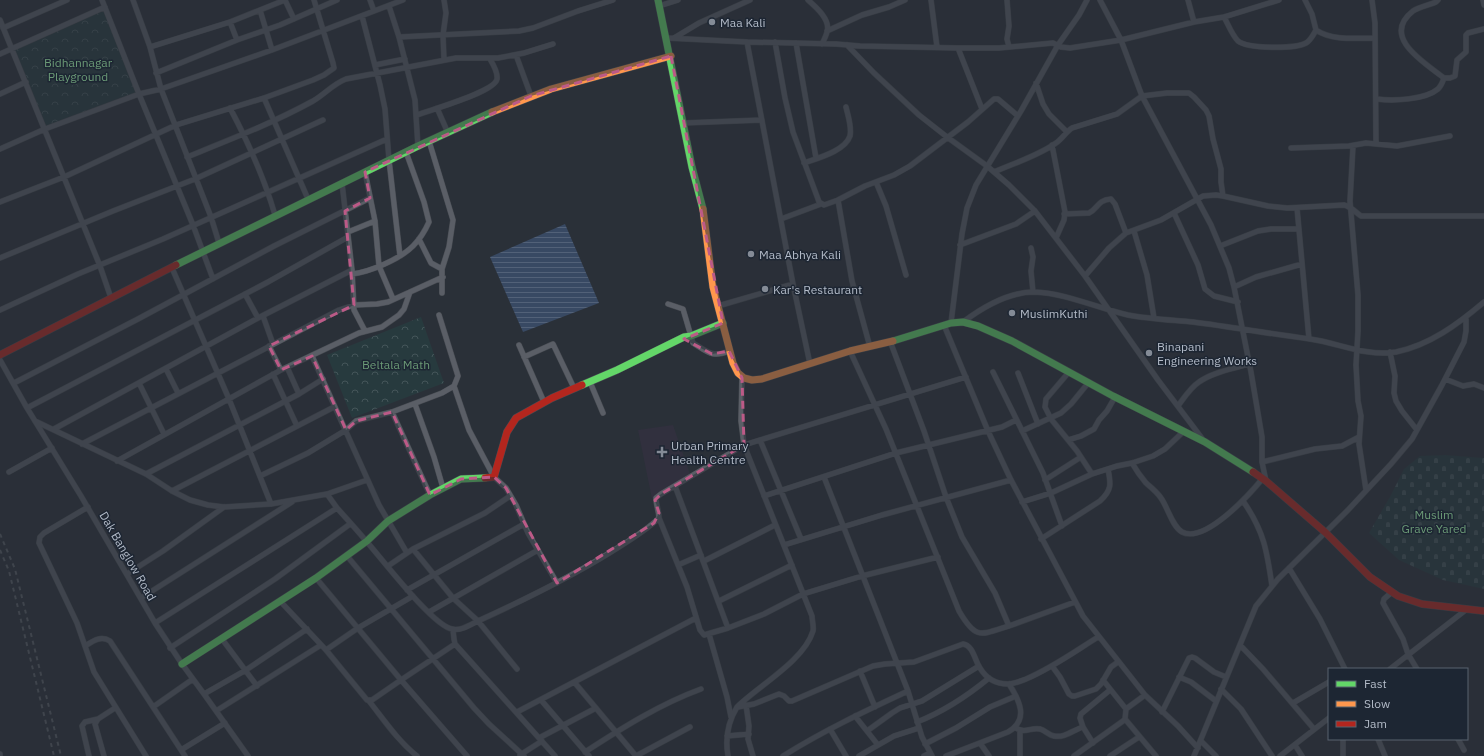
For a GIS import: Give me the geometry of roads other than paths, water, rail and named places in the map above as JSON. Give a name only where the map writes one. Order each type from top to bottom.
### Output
[{"type":"street","points":[[3,28],[67,0]]},
{"type":"street","points":[[102,0],[176,186],[204,251],[213,279]]},
{"type":"street","points":[[133,0],[150,47],[161,89],[211,217],[219,243]]},
{"type":"street","points":[[150,47],[230,22],[285,0],[294,19]]},
{"type":"street","points":[[0,202],[64,177],[176,125],[264,98],[313,80],[331,71],[334,68],[333,62],[314,0]]},
{"type":"street","points":[[156,73],[237,40],[294,19],[337,0]]},
{"type":"street","points":[[370,0],[374,11]]},
{"type":"street","points":[[0,149],[45,129],[139,94],[161,89],[272,50],[403,0]]},
{"type":"street","points":[[444,0],[446,13],[443,35],[444,60]]},
{"type":"street","points":[[399,37],[519,31],[533,28],[599,2],[613,0]]},
{"type":"street","points":[[678,0],[659,3],[670,38],[671,56],[683,123],[703,209],[713,287],[735,368],[742,378],[741,421],[744,445],[812,616],[813,630],[806,644],[795,657],[737,707],[731,717],[727,736],[728,756]]},
{"type":"street","points":[[670,38],[750,0]]},
{"type":"street","points":[[808,0],[816,7],[828,26],[822,44]]},
{"type":"street","points":[[827,31],[862,15],[889,7],[905,0]]},
{"type":"street","points":[[931,0],[937,47]]},
{"type":"street","points":[[1007,0],[1009,26],[1007,39],[1009,47]]},
{"type":"street","points":[[1087,0],[1079,15],[1058,45],[1018,116],[976,185],[967,208],[947,324],[966,378],[988,431],[1022,502],[1082,616],[1145,695],[1178,726],[1198,748]]},
{"type":"street","points":[[1100,0],[1121,40],[1142,96],[1197,199],[1220,246],[1234,287],[1244,330],[1262,437],[1264,480]]},
{"type":"street","points":[[1188,0],[1194,22]]},
{"type":"street","points":[[670,38],[747,42],[958,48],[1009,47],[1053,42],[1062,47],[1070,48],[1121,40],[1194,22],[1224,17],[1279,0]]},
{"type":"street","points":[[1305,0],[1312,14],[1316,30],[1322,34],[1342,38],[1375,38]]},
{"type":"street","points":[[1372,0],[1375,23],[1376,143]]},
{"type":"street","points":[[1438,0],[1414,11],[1403,22],[1401,34],[1414,55],[1444,78],[1455,76],[1457,60],[1466,52],[1466,35],[1468,33],[1484,29]]},
{"type":"street","points":[[1483,0],[1484,5]]},
{"type":"street","points":[[389,6],[399,37],[415,100],[418,147]]},
{"type":"street","points":[[0,54],[105,7]]},
{"type":"street","points":[[260,10],[272,50]]},
{"type":"street","points":[[362,16],[377,73],[384,109],[388,160],[400,256]]},
{"type":"street","points":[[1224,17],[1238,41],[1242,44],[1261,48],[1301,44],[1309,41],[1316,30]]},
{"type":"street","points":[[0,20],[100,266],[111,298]]},
{"type":"street","points":[[230,22],[237,40]]},
{"type":"street","points":[[747,42],[793,284],[810,364]]},
{"type":"street","points":[[775,42],[789,118],[804,162],[821,204]]},
{"type":"street","points":[[796,43],[816,158]]},
{"type":"street","points":[[187,157],[244,133],[315,100],[339,82],[444,60],[463,58],[490,59],[516,55],[553,44]]},
{"type":"street","points":[[847,45],[894,93],[947,138],[987,166],[1010,185],[1035,211],[1085,276],[1158,380],[1204,442]]},
{"type":"street","points":[[958,48],[982,109]]},
{"type":"street","points":[[516,55],[531,96]]},
{"type":"street","points":[[0,355],[275,215],[448,132],[531,96],[570,83],[671,56]]},
{"type":"street","points":[[375,66],[405,59]]},
{"type":"street","points":[[416,115],[472,96],[494,84],[497,80],[497,76],[490,59]]},
{"type":"street","points":[[1376,99],[1400,100],[1424,95],[1437,89],[1444,78]]},
{"type":"street","points":[[0,94],[26,82]]},
{"type":"street","points":[[1036,83],[1046,109],[1066,132]]},
{"type":"street","points":[[994,172],[1058,142],[1066,132],[1072,128],[1117,114],[1142,96],[1167,93],[1189,93],[1206,110],[1209,116],[1213,139],[1220,161],[1220,182],[1224,196]]},
{"type":"street","points":[[264,98],[308,199]]},
{"type":"street","points":[[781,219],[821,204],[824,205],[838,200],[894,175],[910,166],[947,138],[991,101],[996,99],[1018,116]]},
{"type":"street","points":[[804,162],[832,152],[846,142],[850,135],[846,107]]},
{"type":"street","points":[[230,108],[253,153],[275,215]]},
{"type":"street","points":[[437,108],[448,132]]},
{"type":"street","points":[[0,258],[196,179],[323,120]]},
{"type":"street","points":[[683,123],[762,120]]},
{"type":"street","points":[[1291,148],[1353,146],[1366,143],[1397,146],[1450,136]]},
{"type":"street","points":[[0,310],[387,139]]},
{"type":"street","points":[[429,141],[453,220],[449,247],[442,269],[442,293]]},
{"type":"street","points":[[1052,145],[1064,214],[1064,220],[1056,238]]},
{"type":"street","points":[[1353,146],[1351,207],[1358,295],[1358,401],[1362,416],[1359,437],[1366,490]]},
{"type":"street","points":[[54,429],[260,317],[352,272],[360,273],[379,266],[400,256],[414,246],[429,222],[424,202],[406,152]]},
{"type":"street","points":[[365,172],[375,221],[379,266],[393,300]]},
{"type":"street","points":[[876,182],[888,214],[906,275]]},
{"type":"street","points":[[342,183],[352,272],[354,305],[356,315],[365,331]]},
{"type":"street","points":[[1085,276],[1108,248],[1126,233],[1134,231],[1174,213],[1197,199],[1208,195],[1224,196],[1268,206],[1297,208],[1344,205],[1351,207],[1355,213],[1361,216],[1484,216]]},
{"type":"street","points":[[14,384],[370,198]]},
{"type":"street","points":[[1064,214],[1089,213],[1100,202],[1111,199],[1115,204],[1126,233]]},
{"type":"street","points":[[838,200],[852,281],[870,347]]},
{"type":"street","points":[[1297,208],[1309,339]]},
{"type":"street","points":[[960,245],[1016,224],[1035,211]]},
{"type":"street","points":[[1174,213],[1198,265],[1205,289],[1214,296],[1238,302]]},
{"type":"street","points":[[27,408],[245,294],[348,234],[375,221]]},
{"type":"street","points":[[1220,246],[1258,231],[1271,229],[1299,229]]},
{"type":"street","points":[[1134,231],[1147,274],[1154,318]]},
{"type":"street","points":[[419,239],[432,263],[442,269]]},
{"type":"street","points":[[1030,248],[1033,257],[1031,270],[1033,292]]},
{"type":"street","points":[[1234,287],[1256,277],[1302,264]]},
{"type":"street","points":[[172,268],[229,399],[271,504]]},
{"type":"street","points":[[82,444],[326,316],[354,305],[377,304],[393,300],[443,277]]},
{"type":"street","points":[[718,306],[793,284]]},
{"type":"street","points":[[117,461],[272,374],[365,331],[382,327],[394,320],[404,309],[410,292]]},
{"type":"street","points":[[963,322],[978,311],[998,300],[1033,292],[1071,298],[1109,311],[1309,339],[1330,343],[1357,351],[1384,353],[1414,346],[1444,333],[1484,302]]},
{"type":"street","points":[[245,294],[260,317],[281,370]]},
{"type":"street","points":[[668,304],[683,310],[693,343],[712,354],[719,355],[730,351]]},
{"type":"street","points":[[260,476],[308,453],[346,430],[356,421],[392,412],[415,404],[442,393],[454,386],[458,376],[439,315]]},
{"type":"street","points":[[1194,756],[1256,606],[1272,586],[1326,533],[1401,452],[1418,430],[1464,342],[1466,317]]},
{"type":"street","points":[[494,477],[507,432],[516,418],[544,402],[574,388],[617,370],[684,337],[691,336],[722,322]]},
{"type":"street","points":[[742,378],[750,380],[762,379],[850,351],[870,347],[947,324],[963,322],[978,326],[1012,341],[1115,397],[1204,442],[1242,464],[1264,480],[1326,533],[1370,577],[1398,596],[1422,604],[1484,611]]},
{"type":"street","points":[[890,341],[929,446],[946,497],[962,537],[995,593],[1009,626]]},
{"type":"street","points":[[524,357],[553,344],[574,388]]},
{"type":"street","points":[[519,345],[544,402]]},
{"type":"street","points":[[850,351],[876,404],[916,506],[960,611],[973,631],[980,633],[990,632],[1075,602]]},
{"type":"street","points":[[1390,352],[1395,376],[1394,392],[1396,401],[1402,411],[1418,430]]},
{"type":"street","points":[[312,356],[367,480],[388,521],[407,553]]},
{"type":"street","name":"Dak Banglow Road","points":[[0,360],[170,648],[248,756]]},
{"type":"street","points":[[1178,406],[1188,392],[1198,382],[1217,373],[1249,364]]},
{"type":"street","points":[[287,367],[299,394]]},
{"type":"street","points":[[166,369],[178,394]]},
{"type":"street","points":[[993,372],[1046,480],[1062,526]]},
{"type":"street","points":[[1069,372],[1046,399],[1045,407],[1051,419],[1081,457],[1092,474]]},
{"type":"street","points":[[272,374],[297,426]]},
{"type":"street","points":[[1018,374],[1038,424]]},
{"type":"street","points":[[938,556],[862,576],[803,594],[764,614],[728,628],[704,635],[701,633],[678,565],[659,518],[656,498],[744,445],[966,378]]},
{"type":"street","points":[[146,474],[299,394],[323,379]]},
{"type":"street","points":[[1445,379],[1463,386],[1474,384],[1484,388]]},
{"type":"street","points":[[590,382],[603,413]]},
{"type":"street","points":[[1022,431],[1051,419],[1061,413],[1071,404],[1088,382]]},
{"type":"street","points":[[139,383],[164,434]]},
{"type":"street","points":[[454,386],[469,430],[494,477],[506,488],[557,583]]},
{"type":"street","points":[[1068,440],[1086,434],[1094,429],[1115,397]]},
{"type":"street","points":[[415,404],[432,450],[443,488]]},
{"type":"street","points":[[172,491],[334,407]]},
{"type":"street","points":[[392,412],[430,495]]},
{"type":"street","points":[[764,496],[896,453],[988,431],[1002,427],[1016,420]]},
{"type":"street","points":[[35,421],[146,474],[172,491],[190,500],[208,505],[224,507],[271,504],[327,494],[367,480]]},
{"type":"street","points":[[1022,502],[1051,493],[1092,474],[1153,456],[1165,449],[1183,432]]},
{"type":"street","points":[[1262,462],[1315,449],[1342,446],[1359,437]]},
{"type":"street","points":[[760,440],[802,539]]},
{"type":"street","points":[[9,472],[52,448]]},
{"type":"street","points":[[1046,480],[1081,457]]},
{"type":"street","points":[[1132,463],[1139,475],[1161,498],[1177,527],[1182,532],[1188,534],[1210,527],[1228,515],[1264,480]]},
{"type":"street","points":[[1041,539],[1106,496],[1110,489],[1111,483],[1108,469]]},
{"type":"street","points":[[182,664],[316,578],[367,541],[388,521],[430,495],[461,479],[494,477]]},
{"type":"street","points":[[824,477],[842,527],[913,705],[925,744],[931,754],[924,756]]},
{"type":"street","points":[[784,544],[946,497],[1011,480]]},
{"type":"street","points":[[675,486],[728,628]]},
{"type":"street","points":[[327,494],[350,524],[367,541],[407,590],[438,622],[453,630],[462,629],[584,569],[624,544],[659,518]]},
{"type":"street","points":[[388,566],[414,549],[485,513],[510,496]]},
{"type":"street","points":[[141,598],[295,500]]},
{"type":"street","points":[[1243,501],[1259,528],[1264,540],[1272,586]]},
{"type":"street","points":[[88,507],[44,533],[40,537],[39,543],[77,623],[94,672],[146,756]]},
{"type":"street","points":[[127,574],[163,551],[224,507]]},
{"type":"street","points":[[155,623],[337,508]]},
{"type":"street","points":[[170,648],[275,579],[350,524]]},
{"type":"street","points":[[407,590],[524,524]]},
{"type":"street","points":[[704,561],[775,525]]},
{"type":"street","points":[[414,549],[453,598],[478,621],[518,669]]},
{"type":"street","points":[[429,612],[538,550]]},
{"type":"street","points":[[678,565],[701,555]]},
{"type":"street","points":[[347,556],[392,608],[433,660],[489,724],[522,755],[563,725],[596,708]]},
{"type":"street","points":[[718,601],[792,565]]},
{"type":"street","points":[[1289,568],[1320,619],[1344,668]]},
{"type":"street","points":[[316,578],[467,756]]},
{"type":"street","points":[[1392,592],[1384,599],[1383,603],[1403,639],[1408,654],[1415,668]]},
{"type":"street","points":[[326,650],[358,628],[413,596]]},
{"type":"street","points":[[280,601],[322,645],[397,736],[417,756]]},
{"type":"street","points":[[1391,668],[1467,609]]},
{"type":"street","points":[[517,712],[575,683],[696,618]]},
{"type":"street","points":[[204,694],[246,670],[307,629]]},
{"type":"street","points":[[453,630],[455,644],[555,756]]},
{"type":"street","points":[[709,634],[728,697],[731,717]]},
{"type":"street","points":[[737,707],[764,701],[779,694],[792,702],[873,666],[914,662],[964,644],[970,647],[983,673],[989,678],[1009,684],[1035,675],[1098,637]]},
{"type":"street","points":[[85,646],[101,638],[106,638],[110,641],[185,756]]},
{"type":"street","points":[[222,639],[257,686]]},
{"type":"street","points":[[369,701],[455,644]]},
{"type":"street","points":[[216,711],[322,645]]},
{"type":"street","points":[[1240,645],[1314,729]]},
{"type":"street","points":[[1162,712],[1187,661],[1192,657],[1214,672],[1226,677]]},
{"type":"street","points":[[1052,666],[1069,694],[1072,696],[1096,689],[1111,667],[1118,662]]},
{"type":"street","points":[[867,731],[896,711],[922,701],[979,666]]},
{"type":"street","points":[[860,671],[875,706]]},
{"type":"street","points":[[1179,677],[1192,682],[1216,701]]},
{"type":"street","points":[[859,756],[947,709],[966,697],[989,678]]},
{"type":"street","points":[[153,707],[193,679]]},
{"type":"street","points":[[1103,680],[1126,709],[1125,719],[1156,756]]},
{"type":"street","points":[[575,683],[636,756],[690,726]]},
{"type":"street","points":[[1292,703],[1328,683]]},
{"type":"street","points":[[1009,684],[1016,696],[1021,716],[1018,729],[1020,756]]},
{"type":"street","points":[[541,700],[587,754],[616,732],[666,704],[701,689]]},
{"type":"street","points":[[1221,689],[1241,709],[1272,756]]},
{"type":"street","points":[[1093,743],[1083,727],[1080,718],[1081,714],[1110,690]]},
{"type":"street","points":[[784,756],[812,738],[875,706],[908,692]]},
{"type":"street","points":[[1126,709],[1145,695]]},
{"type":"street","points":[[925,744],[956,728],[990,707],[1016,696]]},
{"type":"street","points":[[746,706],[750,726],[749,746],[753,756]]},
{"type":"street","points":[[89,756],[82,726],[85,722],[98,719],[115,708]]},
{"type":"street","points":[[855,716],[878,745]]},
{"type":"street","points":[[98,719],[95,724],[104,756]]},
{"type":"street","points":[[1074,756],[1125,719]]},
{"type":"street","points":[[1280,756],[1328,719]]},
{"type":"street","points":[[181,750],[225,723]]},
{"type":"street","points":[[946,756],[1018,729],[1024,731],[1039,728],[1052,736],[1058,736],[1068,734],[1083,727]]},
{"type":"street","points":[[830,729],[846,756]]},
{"type":"street","points":[[727,736],[749,734]]},
{"type":"street","points":[[1110,756],[1139,737]]},
{"type":"street","points":[[1343,740],[1343,756]]},
{"type":"street","points":[[1378,740],[1384,756]]},
{"type":"street","points":[[1459,740],[1464,750]]},
{"type":"street","points":[[1201,741],[1216,756]]},
{"type":"street","points":[[980,743],[989,756]]},
{"type":"street","points":[[1295,745],[1302,756]]},
{"type":"water","points":[[565,224],[599,303],[523,332],[490,257]]},
{"type":"railway","points":[[0,534],[15,569],[61,756]]},
{"type":"railway","points":[[0,550],[9,571],[54,756]]},
{"type":"place","name":"Maa Kali","points":[[712,22]]},
{"type":"place","name":"Maa Abhya Kali","points":[[751,254]]},
{"type":"place","name":"Kar's Restaurant","points":[[765,289]]},
{"type":"place","name":"MuslimKuthi","points":[[1012,313]]},
{"type":"place","name":"Binapani Engineering Works","points":[[1149,353]]},
{"type":"place","name":"Urban Primary Health Centre","points":[[662,452]]},
{"type":"park label","name":"Bidhannagar Playground","points":[[78,69]]},
{"type":"park label","name":"Beltala Math","points":[[396,364]]},
{"type":"park label","name":"Muslim Grave Yared","points":[[1434,521]]}]
